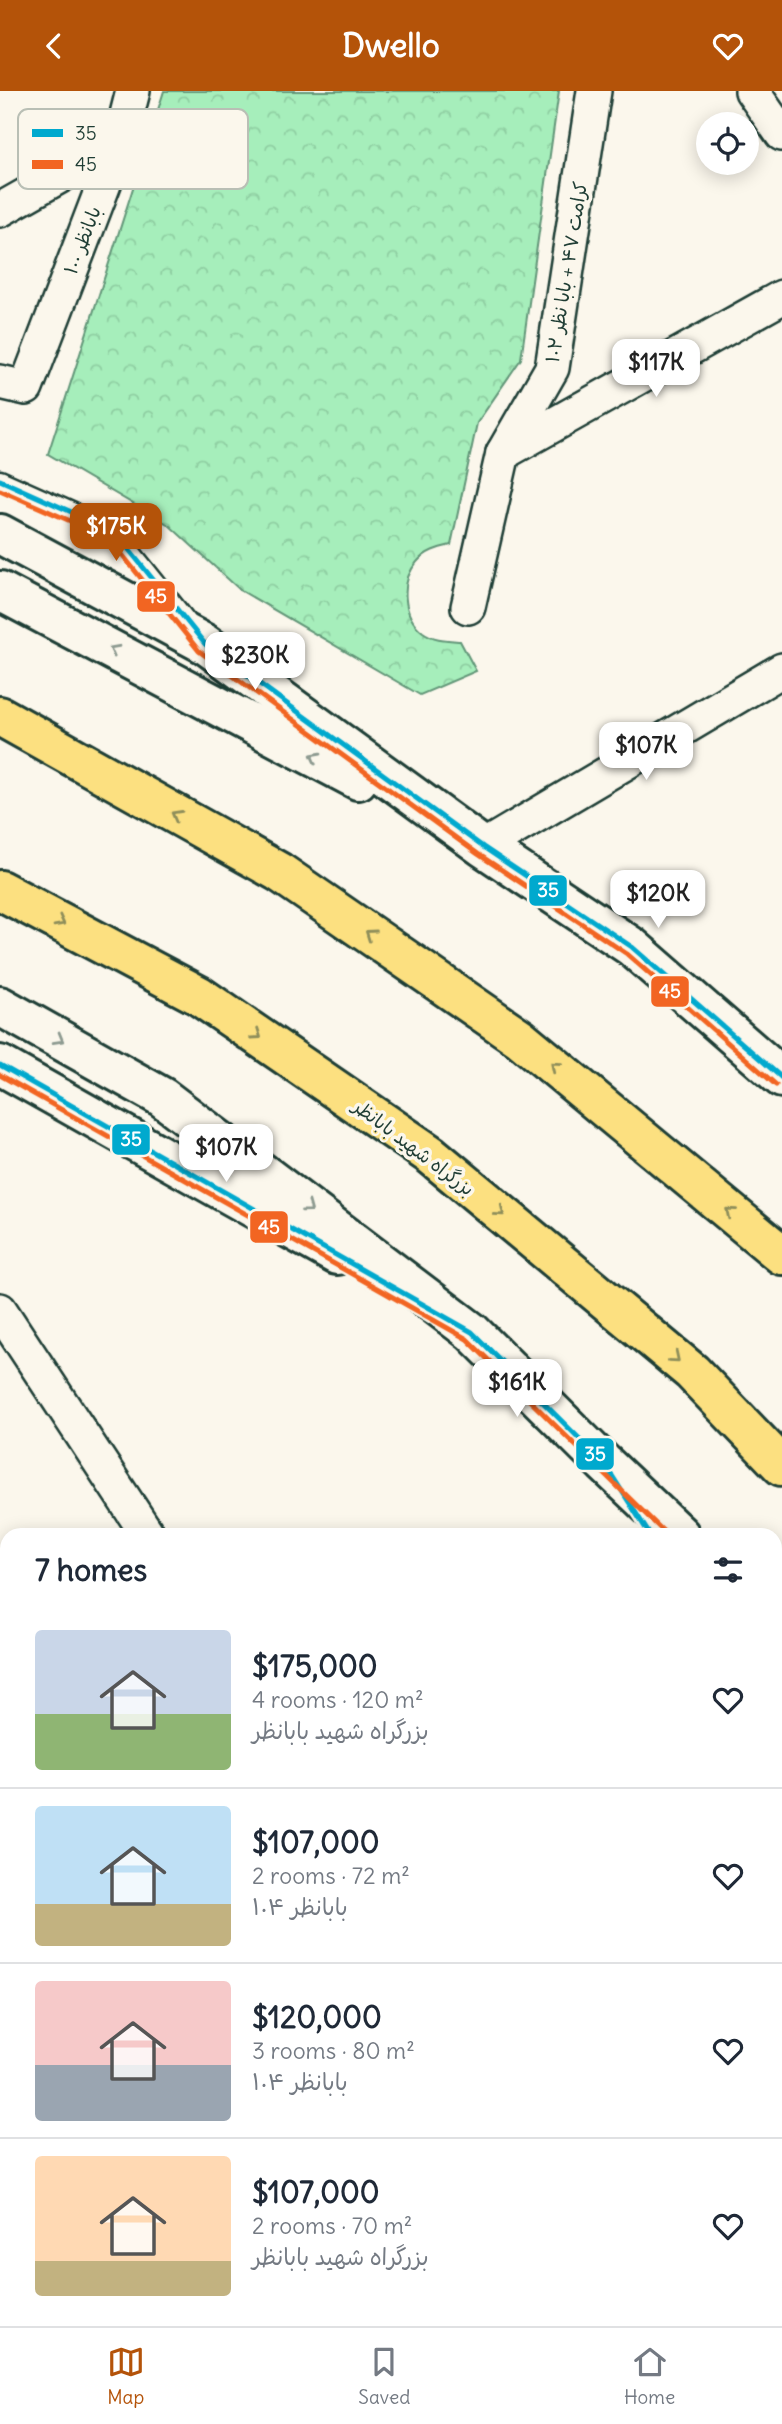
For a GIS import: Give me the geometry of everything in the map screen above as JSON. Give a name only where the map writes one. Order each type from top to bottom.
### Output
[{"type":"main road","points":[[0,534],[205,644],[483,847],[632,947],[782,1078]]},
{"type":"main road","points":[[0,591],[483,847]]},
{"type":"main road","points":[[0,716],[279,872],[520,1038],[782,1255]]},
{"type":"main road","name":"بزرگراه شهید بابانظر","points":[[0,890],[198,995],[431,1155],[692,1371],[782,1466]]},
{"type":"main road","points":[[0,1006],[162,1097],[472,1332],[673,1528]]},
{"type":"main road","points":[[0,1065],[472,1332]]},
{"type":"main road","points":[[604,1463],[646,1528]]},
{"type":"street","name":"بابانظر ۱۰۰","points":[[128,109],[133,91]]},
{"type":"street","name":"کرامت ۴۷ + بابا نظر ۱۰۲","points":[[468,607],[503,453],[552,368],[594,91]]},
{"type":"street","points":[[752,91],[782,134]]},
{"type":"street","points":[[0,210],[37,189]]},
{"type":"street","name":"بابانظر ۱۰۰","points":[[13,385],[99,189]]},
{"type":"street","points":[[503,453],[782,297]]},
{"type":"street","points":[[483,847],[782,670]]},
{"type":"street","points":[[0,1310],[143,1528]]},
{"type":"lane","points":[[0,480],[114,531],[205,644]]},
{"type":"green space","points":[[164,91],[559,91],[521,359],[477,423],[451,545],[424,555],[412,570],[406,588],[407,608],[416,625],[432,637],[460,641],[476,671],[420,695],[240,590],[169,525],[48,454],[133,189],[248,189],[248,109],[158,109]]},
{"type":"transit line","name":"35","points":[[0,480],[114,531],[205,644],[483,847],[632,947],[782,1078]]},
{"type":"transit line","name":"45","points":[[0,490],[109,538],[199,651],[478,854],[627,954],[776,1085]]},
{"type":"transit line","name":"35","points":[[0,1065],[472,1332],[604,1463],[646,1528]]},
{"type":"transit line","name":"45","points":[[0,1075],[467,1339],[660,1528]]}]
